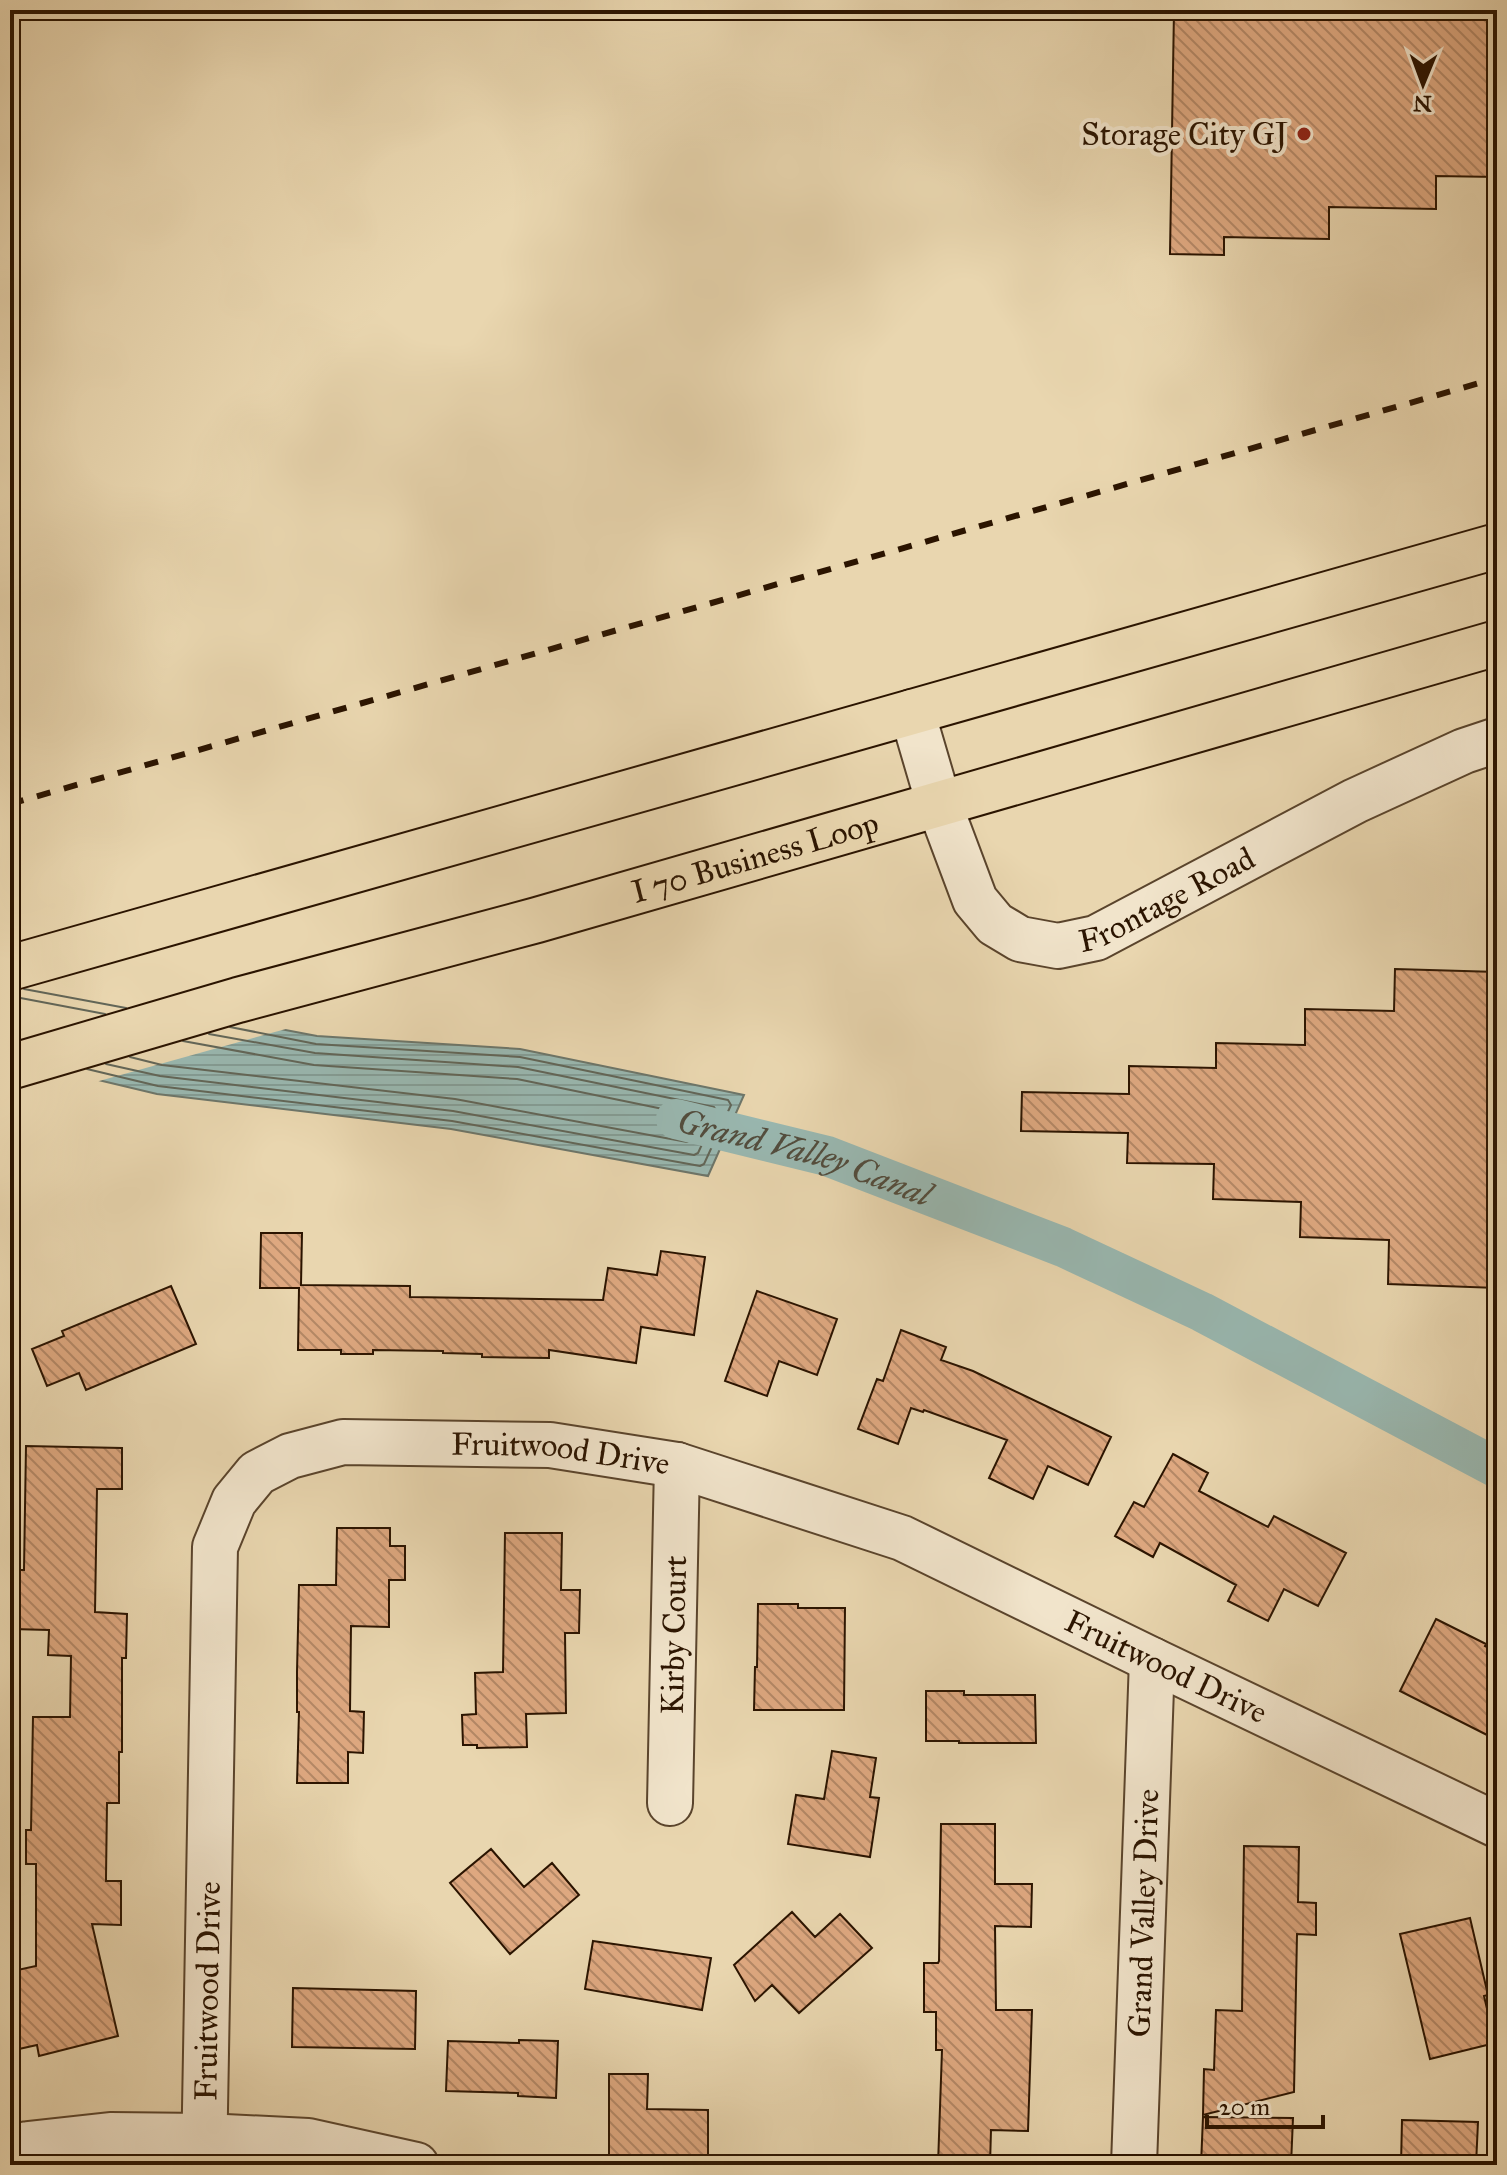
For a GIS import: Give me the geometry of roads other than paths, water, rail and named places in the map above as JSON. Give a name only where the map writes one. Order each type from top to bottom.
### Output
[{"type":"main road","points":[[16,966],[1497,546]]},
{"type":"main road","name":"I 70 Business Loop","points":[[10,1067],[238,1000],[537,920],[1497,643]]},
{"type":"street","name":"Frontage Road","points":[[912,712],[939,804],[975,900],[995,924],[1020,939],[1058,946],[1096,938],[1355,801],[1464,751],[1497,740]]},
{"type":"street","name":"Fruitwood Drive","points":[[204,2151],[215,1547],[234,1501],[257,1473],[290,1456],[343,1442],[550,1445],[677,1465],[902,1538],[1497,1825]]},
{"type":"street","name":"Kirby Court","points":[[670,1803],[677,1465]]},
{"type":"street","name":"Grand Valley Drive","points":[[1134,2165],[1152,1660]]},
{"type":"street","points":[[10,2148],[110,2135],[204,2151],[308,2141],[416,2165]]},
{"type":"water","points":[[10,978],[317,1036],[520,1049],[744,1095],[708,1176],[451,1129],[157,1094],[10,1059]]},
{"type":"waterway","name":"Grand Valley Canal","points":[[676,1119],[827,1156],[1063,1247],[1202,1312],[1497,1468]]},
{"type":"railway","points":[[10,804],[1497,378]]},
{"type":"place","name":"Storage City GJ","points":[[1304,134]]}]
